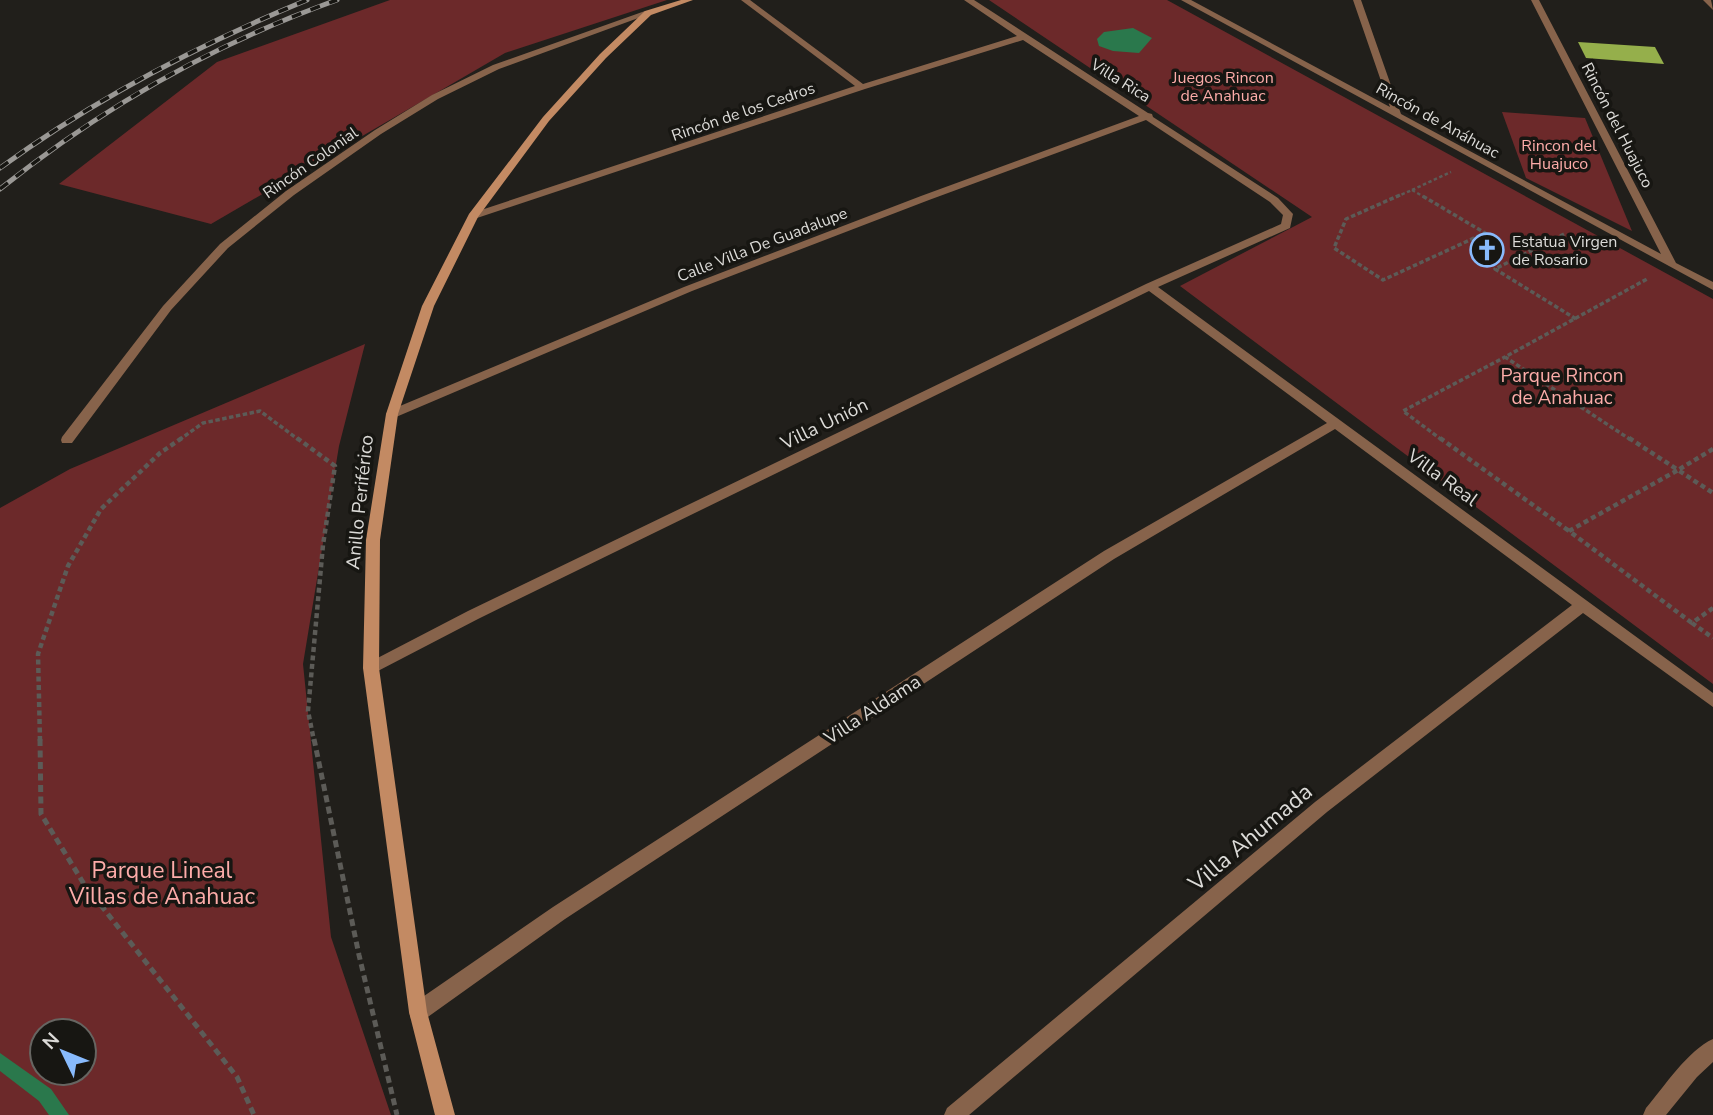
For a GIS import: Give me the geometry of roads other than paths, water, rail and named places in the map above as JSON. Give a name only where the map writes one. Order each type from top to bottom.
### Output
[{"type":"street","name":"Anillo Periférico","points":[[445,1115],[418,1012],[371,668],[373,540],[392,414],[428,306],[473,216],[546,119],[603,55],[648,13],[689,0]]},
{"type":"street","points":[[745,0],[862,87]]},
{"type":"street","name":"Villa Rica","points":[[968,0],[1275,200],[1288,214]]},
{"type":"street","name":"Rincón de Anáhuac","points":[[1185,0],[1713,287]]},
{"type":"street","points":[[1357,0],[1398,115]]},
{"type":"street","name":"Rincón del Huajuco","points":[[1535,0],[1672,265]]},
{"type":"street","points":[[1707,0],[1713,8]]},
{"type":"street","name":"Rincón Colonial","points":[[67,440],[167,308],[224,246],[290,193],[435,97],[496,67],[648,13]]},
{"type":"street","name":"Rincón de los Cedros","points":[[473,216],[862,87],[1023,37]]},
{"type":"street","name":"Calle Villa De Guadalupe","points":[[392,414],[688,289],[1149,116]]},
{"type":"street","name":"Villa Unión","points":[[371,668],[486,609],[1150,286],[1282,229],[1288,222],[1288,214]]},
{"type":"street","name":"Villa Real","points":[[1150,286],[1713,701]]},
{"type":"street","name":"Villa Aldama","points":[[418,1012],[559,913],[1108,555],[1336,423]]},
{"type":"street","name":"Villa Ahumada","points":[[954,1115],[1321,807],[1584,604]]},
{"type":"street","points":[[1653,1115],[1690,1070],[1713,1049]]},
{"type":"waterway","points":[[0,1061],[45,1095],[60,1115]]},
{"type":"railway","points":[[0,168],[73,119],[187,54],[307,0]]},
{"type":"railway","points":[[0,189],[79,131],[161,80],[247,37],[337,0]]},
{"type":"place","name":"Estatua Virgen de Rosario","points":[[1487,250]]},
{"type":"park label","name":"Juegos Rincon de Anahuac","points":[[1223,86]]},
{"type":"park label","name":"Rincon del Huajuco","points":[[1559,154]]},
{"type":"park label","name":"Parque Rincon de Anahuac","points":[[1562,386]]},
{"type":"park label","name":"Parque Lineal Villas de Anahuac","points":[[162,883]]}]
